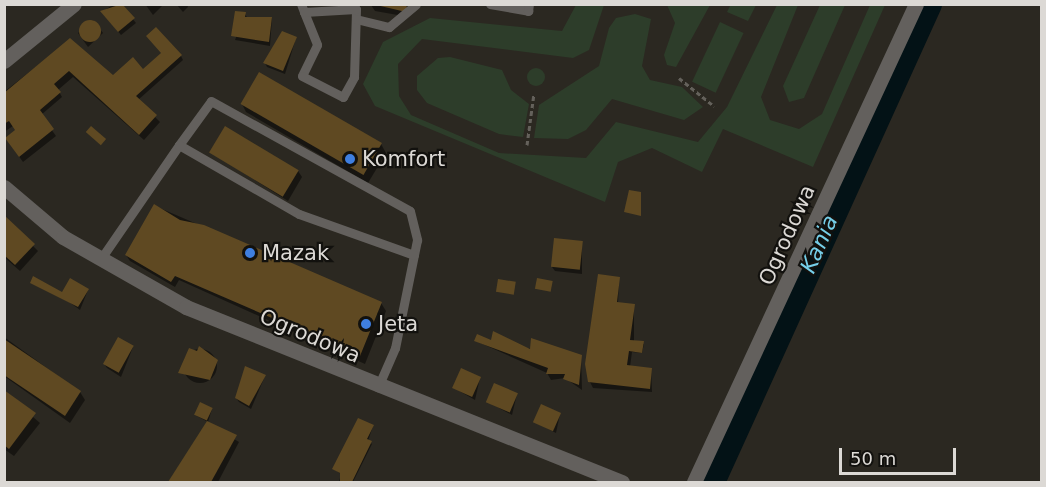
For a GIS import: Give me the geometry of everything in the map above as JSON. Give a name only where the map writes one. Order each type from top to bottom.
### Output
[{"type":"street","points":[[4,61],[74,4]]},
{"type":"street","name":"Ogrodowa","points":[[694,483],[916,4]]},
{"type":"street","name":"Ogrodowa","points":[[4,187],[100,260],[186,307],[378,387],[622,483]]},
{"type":"lane","points":[[356,19],[389,27],[416,4]]},
{"type":"lane","points":[[490,4],[528,11],[529,4]]},
{"type":"lane","points":[[302,8],[356,9],[354,77],[343,97],[302,76],[316,45],[302,8]]},
{"type":"lane","points":[[100,260],[211,101],[410,211],[417,240],[394,348],[378,387]]},
{"type":"lane","points":[[179,145],[299,214],[414,255]]},
{"type":"path","points":[[679,78],[714,106]]},
{"type":"path","points":[[527,146],[534,93]]},
{"type":"green space","points":[[731,4],[756,5],[748,21],[727,12]]},
{"type":"green space","points":[[576,5],[604,5],[589,50],[573,58],[422,39],[398,64],[399,96],[411,115],[499,153],[586,158],[616,122],[698,142],[727,107],[777,5],[798,5],[761,97],[770,120],[799,129],[822,114],[870,5],[885,5],[813,167],[723,129],[702,172],[652,148],[618,162],[605,202],[375,106],[363,84],[383,42],[430,18],[562,31]]},
{"type":"green space","points":[[667,5],[710,5],[676,67],[667,65],[664,55],[675,23]]},
{"type":"green space","points":[[820,5],[845,5],[804,98],[789,102],[783,86]]},
{"type":"green space","points":[[635,14],[651,19],[642,66],[650,80],[682,87],[703,107],[684,120],[612,99],[586,130],[568,139],[534,138],[539,105],[599,66],[609,28],[616,18]]},
{"type":"green space","points":[[720,22],[744,33],[716,93],[692,82]]},
{"type":"green space","points":[[450,57],[502,70],[511,90],[529,104],[523,137],[499,134],[427,103],[417,90],[417,76],[438,58]]},
{"type":"green space","points":[[532,68],[540,68],[545,73],[543,84],[532,86],[527,81],[527,73]]},
{"type":"building","points":[[122,4],[135,18],[118,32],[100,11]]},
{"type":"building","points":[[372,4],[407,4],[406,12]]},
{"type":"building","points":[[235,11],[246,12],[245,17],[272,17],[269,42],[231,36]]},
{"type":"building","points":[[90,20],[98,23],[101,31],[98,39],[90,42],[82,39],[79,31],[82,23]]},
{"type":"building","points":[[156,27],[182,55],[136,96],[157,115],[139,135],[69,71],[54,84],[61,92],[40,110],[54,129],[19,157],[5,138],[15,130],[9,121],[4,124],[4,93],[70,38],[113,75],[133,57],[143,69],[161,53],[146,36]]},
{"type":"building","points":[[282,31],[297,37],[283,71],[263,63]]},
{"type":"building","points":[[259,72],[382,143],[363,175],[240,104]]},
{"type":"building","points":[[91,126],[106,139],[101,145],[86,132]]},
{"type":"building","points":[[225,126],[299,170],[283,197],[209,153]]},
{"type":"building","points":[[629,190],[641,192],[641,216],[624,212]]},
{"type":"building","points":[[154,204],[180,220],[204,225],[382,302],[360,356],[175,276],[171,282],[125,255]]},
{"type":"building","points":[[4,215],[35,244],[15,265],[4,255]]},
{"type":"building","points":[[554,238],[583,241],[580,270],[551,267]]},
{"type":"building","points":[[598,274],[620,277],[617,302],[635,304],[630,340],[644,341],[642,353],[629,351],[627,365],[652,368],[650,389],[588,382],[585,364]]},
{"type":"building","points":[[33,276],[62,292],[70,278],[89,289],[78,307],[30,283]]},
{"type":"building","points":[[537,278],[553,281],[551,292],[535,289]]},
{"type":"building","points":[[498,279],[516,282],[514,295],[496,292]]},
{"type":"building","points":[[493,331],[530,349],[531,338],[582,355],[579,385],[563,379],[565,374],[546,374],[548,368],[474,341],[477,334],[491,340]]},
{"type":"building","points":[[118,337],[134,346],[119,373],[103,364]]},
{"type":"building","points":[[4,339],[81,391],[65,416],[4,375]]},
{"type":"building","points":[[199,346],[218,360],[210,380],[178,373],[189,348],[197,351]]},
{"type":"building","points":[[245,366],[266,375],[249,406],[235,398]]},
{"type":"building","points":[[461,368],[481,377],[472,397],[452,388]]},
{"type":"building","points":[[494,383],[518,393],[510,412],[486,402]]},
{"type":"building","points":[[4,390],[36,413],[9,449],[4,445]]},
{"type":"building","points":[[200,402],[213,408],[207,421],[194,415]]},
{"type":"building","points":[[541,404],[561,413],[553,431],[533,422]]},
{"type":"building","points":[[358,418],[374,425],[367,439],[372,441],[352,482],[340,482],[340,473],[332,469]]},
{"type":"building","points":[[207,421],[237,435],[211,482],[168,482]]},
{"type":"waterway","name":"Kania","points":[[711,482],[928,4]]},
{"type":"place","name":"Komfort","points":[[350,159]]},
{"type":"place","name":"Mazak","points":[[250,253]]},
{"type":"place","name":"Jeta","points":[[366,324]]}]
